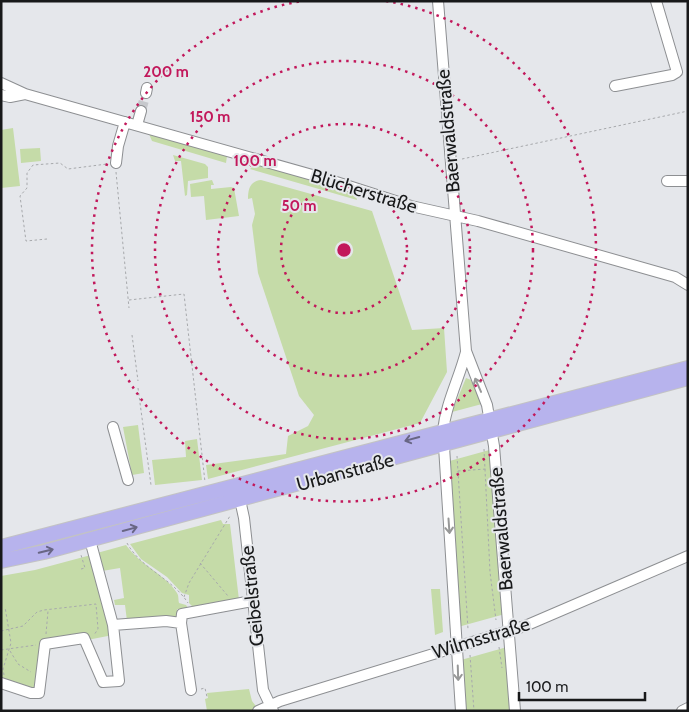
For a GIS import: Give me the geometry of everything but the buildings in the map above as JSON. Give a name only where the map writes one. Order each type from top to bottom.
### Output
[{"type":"main road","name":"Urbanstraße","points":[[1,547],[200,503],[374,457],[443,446],[491,426],[688,368]]},
{"type":"main road","name":"Urbanstraße","points":[[529,415],[688,378]]},
{"type":"main road","name":"Urbanstraße","points":[[374,457],[443,431],[491,426]]},
{"type":"main road","name":"Urbanstraße","points":[[1,561],[90,540],[200,503]]},
{"type":"street","name":"Baerwaldstraße","points":[[438,1],[466,351],[491,426],[515,711]]},
{"type":"street","points":[[615,86],[672,75],[677,72],[656,1]]},
{"type":"street","name":"Blücherstraße","points":[[1,83],[25,94],[330,180],[411,206],[455,216],[676,277],[688,285]]},
{"type":"street","name":"Blücherstraße","points":[[1,95],[10,97],[25,94]]},
{"type":"street","points":[[136,125],[141,111]]},
{"type":"street","points":[[116,162],[118,146],[125,122]]},
{"type":"street","points":[[667,181],[688,181]]},
{"type":"street","name":"Blücherstraße","points":[[676,277],[688,276]]},
{"type":"street","name":"Baerwaldstraße","points":[[461,711],[443,431],[446,412],[459,379],[466,351]]},
{"type":"street","points":[[113,427],[128,480]]},
{"type":"street","name":"Geibelstraße","points":[[238,493],[263,690],[271,708]]},
{"type":"street","points":[[4,683],[31,693],[39,693],[45,644],[84,638],[103,682],[118,681],[113,625],[90,540]]},
{"type":"street","name":"Wilmsstraße","points":[[258,711],[457,646],[526,626],[688,556]]},
{"type":"street","points":[[191,690],[181,623],[182,614],[252,601]]},
{"type":"street","points":[[113,625],[166,621],[181,623]]},
{"type":"street","points":[[682,711],[688,708]]},
{"type":"path","points":[[462,159],[688,111]]},
{"type":"path","points":[[47,239],[26,241],[20,196],[28,188],[27,173],[33,165],[60,163],[68,169],[116,162],[129,308]]},
{"type":"path","points":[[128,300],[184,294],[205,482]]},
{"type":"path","points":[[132,335],[138,381]]},
{"type":"path","points":[[138,388],[151,485]]},
{"type":"path","points":[[484,449],[490,572],[496,620]]},
{"type":"path","points":[[456,456],[468,628]]},
{"type":"path","points":[[457,471],[486,470]]},
{"type":"path","points":[[184,597],[200,563],[218,539],[230,516]]},
{"type":"path","points":[[127,543],[136,558],[166,578],[184,597],[194,612]]},
{"type":"path","points":[[81,555],[85,568],[81,569]]},
{"type":"path","points":[[200,563],[235,604]]},
{"type":"path","points":[[1,630],[23,626],[37,612],[96,604],[98,629],[87,645]]},
{"type":"path","points":[[4,683],[3,669],[9,649],[9,628],[5,607]]},
{"type":"path","points":[[1,650],[45,644],[48,610]]},
{"type":"path","points":[[9,649],[18,664],[40,678]]},
{"type":"path","points":[[470,655],[474,711]]},
{"type":"path","points":[[191,690],[206,688],[207,697]]},
{"type":"green space","points":[[13,128],[20,186],[1,188],[1,130]]},
{"type":"green space","points":[[149,134],[227,156],[226,163],[152,141]]},
{"type":"green space","points":[[40,148],[41,161],[21,163],[20,149]]},
{"type":"green space","points":[[173,155],[205,164],[208,167],[208,178],[188,181],[187,195],[185,196],[181,161],[175,161]]},
{"type":"green space","points":[[255,164],[355,192],[357,200],[250,169]]},
{"type":"green space","points":[[212,180],[214,185],[211,185],[211,189],[234,188],[239,216],[206,220],[204,196],[191,197],[190,184]]},
{"type":"green space","points":[[261,180],[372,211],[412,330],[444,328],[447,372],[420,423],[208,479],[206,465],[286,454],[288,436],[308,426],[314,415],[299,396],[258,273],[252,225],[255,214],[252,198],[248,199],[248,195],[252,184]]},
{"type":"green space","points":[[466,378],[471,380],[482,404],[452,412]]},
{"type":"green space","points":[[138,425],[144,473],[132,475],[123,427]]},
{"type":"green space","points":[[197,439],[202,480],[155,485],[152,460],[186,457],[185,441]]},
{"type":"green space","points":[[493,449],[505,614],[458,627],[446,462]]},
{"type":"green space","points":[[221,520],[223,524],[230,524],[239,600],[194,608],[189,603],[189,595],[182,593],[167,577],[141,559],[130,544]]},
{"type":"green space","points":[[126,545],[139,559],[172,586],[178,594],[179,603],[186,605],[190,611],[177,609],[179,617],[127,621],[125,605],[115,605],[114,600],[124,598],[120,568],[102,571],[97,553]]},
{"type":"green space","points":[[91,555],[113,635],[51,647],[41,690],[36,691],[1,681],[1,576],[35,570]]},
{"type":"green space","points":[[431,589],[440,589],[443,632],[435,635]]},
{"type":"green space","points":[[507,647],[512,711],[465,711],[461,660]]},
{"type":"green space","points":[[249,689],[252,701],[258,709],[256,711],[207,711],[205,699],[208,698],[207,693]]},
{"type":"tunnel","points":[[141,111],[146,93]]}]
